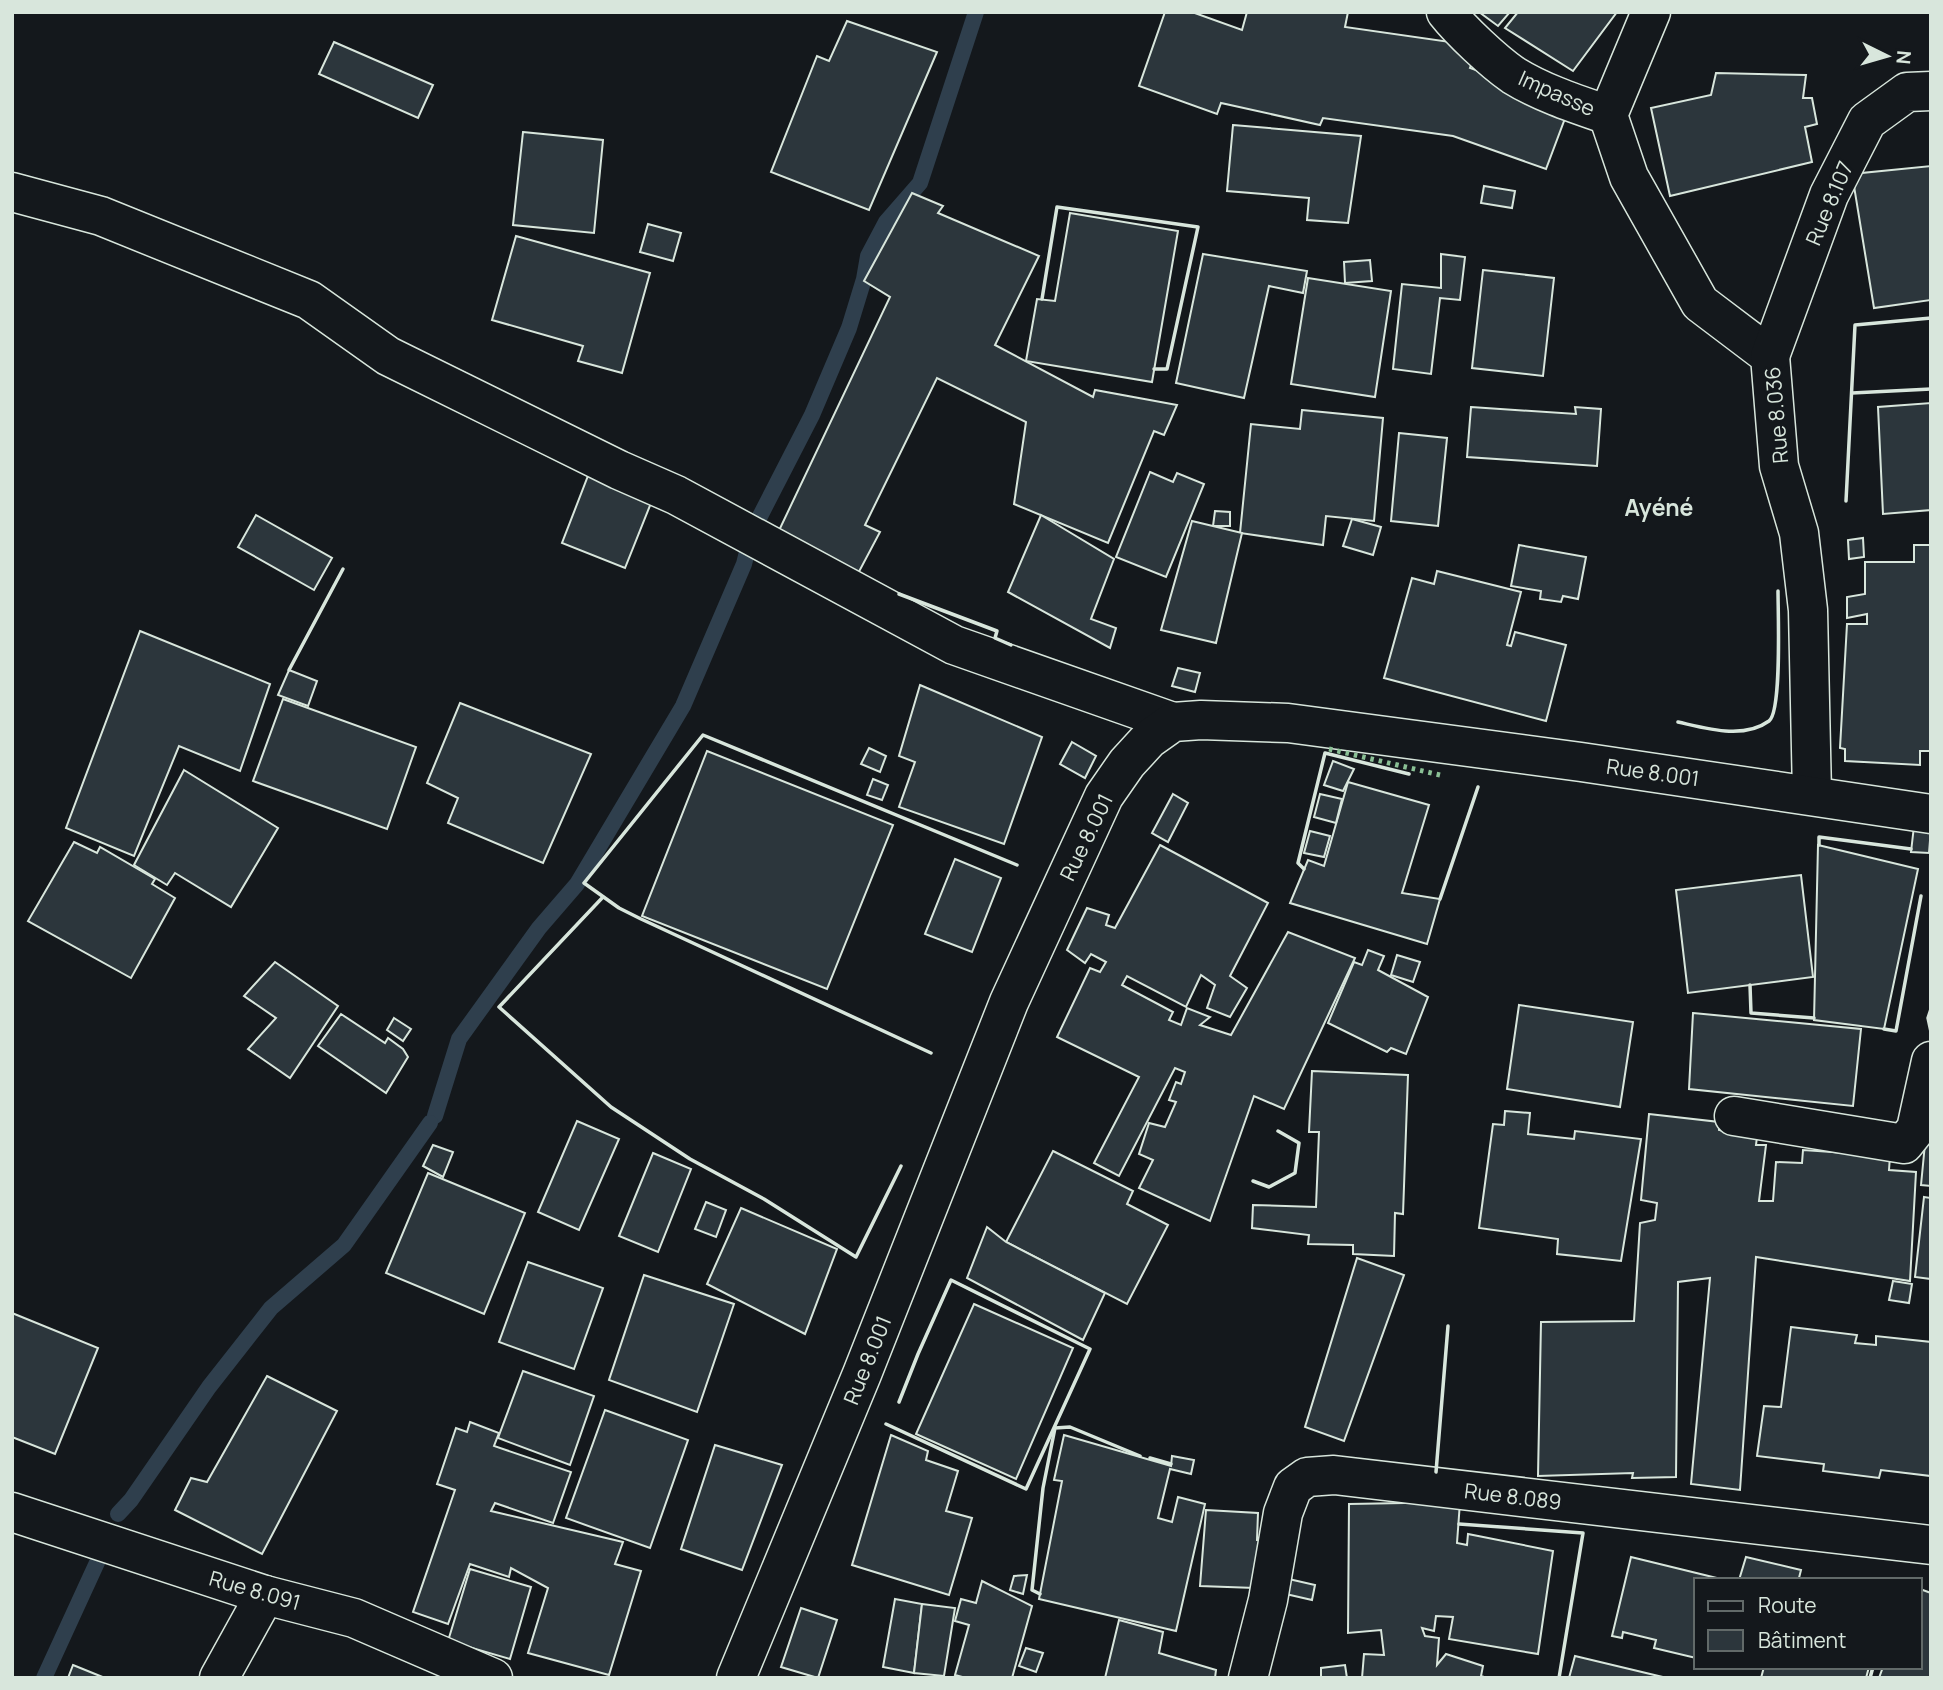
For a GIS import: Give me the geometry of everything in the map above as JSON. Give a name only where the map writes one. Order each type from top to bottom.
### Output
[{"type":"street","name":"Impasse","points":[[1446,12],[1513,74],[1559,97],[1608,115]]},
{"type":"street","points":[[1608,115],[1651,12]]},
{"type":"street","name":"Rue 8.107","points":[[1770,356],[1829,195],[1867,121],[1907,92],[1931,91]]},
{"type":"street","name":"Rue 8.036","points":[[1608,115],[1629,177],[1700,303],[1770,356],[1779,466],[1800,533],[1808,610],[1812,795]]},
{"type":"street","points":[[12,192],[101,216],[309,300],[388,356],[619,470],[676,495],[954,645],[1173,722]]},
{"type":"street","name":"Rue 8.001","points":[[736,1678],[862,1374],[1009,1002],[1104,796],[1127,763],[1149,739],[1173,722],[1201,720],[1288,723],[1581,762],[1931,814]]},
{"type":"street","points":[[1734,1116],[1904,1144],[1916,1129],[1931,1061]]},
{"type":"street","name":"Rue 8.089","points":[[1248,1678],[1268,1600],[1283,1513],[1293,1487],[1307,1476],[1334,1475],[1931,1545]]},
{"type":"street","name":"Rue 8.091","points":[[12,1512],[265,1595],[354,1618],[494,1678]]},
{"type":"street","points":[[219,1678],[265,1595]]},
{"type":"building","points":[[1165,12],[1192,12],[1242,30],[1247,12],[1348,12],[1345,27],[1478,46],[1470,68],[1570,105],[1546,169],[1453,136],[1323,118],[1320,125],[1221,103],[1217,114],[1139,86]]},
{"type":"building","points":[[1479,12],[1510,12],[1498,26]]},
{"type":"building","points":[[1518,12],[1617,12],[1573,71],[1505,28]]},
{"type":"building","points":[[847,21],[937,52],[869,210],[771,172],[817,56],[829,61]]},
{"type":"building","points":[[334,42],[433,85],[418,118],[319,74]]},
{"type":"building","points":[[1716,73],[1806,75],[1803,98],[1812,98],[1817,124],[1805,127],[1812,162],[1670,196],[1651,108],[1711,95]]},
{"type":"building","points":[[1233,125],[1361,136],[1348,223],[1307,220],[1309,198],[1227,191]]},
{"type":"building","points":[[523,132],[603,140],[594,233],[513,225]]},
{"type":"building","points":[[1931,166],[1931,300],[1874,308],[1852,174]]},
{"type":"building","points":[[1484,186],[1515,191],[1512,208],[1481,203]]},
{"type":"building","points":[[912,193],[943,206],[938,213],[1039,256],[995,345],[1093,397],[1095,390],[1177,405],[1164,435],[1154,431],[1108,543],[1014,504],[1026,422],[937,378],[865,525],[880,532],[853,583],[774,541],[890,297],[864,281]]},
{"type":"building","points":[[1070,213],[1178,231],[1152,382],[1026,361],[1037,299],[1055,301]]},
{"type":"building","points":[[648,224],[681,233],[673,261],[640,252]]},
{"type":"building","points":[[516,236],[650,273],[622,373],[578,361],[583,346],[492,320]]},
{"type":"building","points":[[1203,254],[1307,271],[1303,293],[1269,286],[1244,398],[1176,383]]},
{"type":"building","points":[[1441,254],[1465,257],[1460,300],[1440,298],[1431,374],[1393,369],[1402,284],[1441,288]]},
{"type":"building","points":[[1370,260],[1372,281],[1345,283],[1344,262]]},
{"type":"building","points":[[1483,270],[1554,278],[1543,376],[1472,368]]},
{"type":"building","points":[[1308,278],[1391,291],[1375,397],[1291,384]]},
{"type":"building","points":[[1931,403],[1931,510],[1883,514],[1878,407]]},
{"type":"building","points":[[1471,407],[1576,414],[1575,407],[1601,409],[1597,466],[1467,457]]},
{"type":"building","points":[[1302,410],[1383,418],[1374,521],[1326,516],[1323,545],[1240,533],[1251,424],[1300,429]]},
{"type":"building","points":[[1399,433],[1447,438],[1438,526],[1391,521]]},
{"type":"building","points":[[591,468],[655,493],[625,568],[562,543]]},
{"type":"building","points":[[1150,472],[1173,482],[1177,473],[1204,484],[1166,577],[1116,557]]},
{"type":"building","points":[[1215,511],[1230,512],[1230,526],[1213,526]]},
{"type":"building","points":[[256,515],[332,558],[314,590],[238,547]]},
{"type":"building","points":[[1041,515],[1114,559],[1091,619],[1116,628],[1110,648],[1008,592]]},
{"type":"building","points":[[1352,519],[1381,527],[1373,555],[1343,546]]},
{"type":"building","points":[[1192,521],[1242,533],[1216,643],[1161,630]]},
{"type":"building","points":[[1863,538],[1864,557],[1849,559],[1848,540]]},
{"type":"building","points":[[1519,545],[1586,557],[1578,599],[1563,596],[1561,602],[1540,599],[1541,591],[1511,586]]},
{"type":"building","points":[[1914,545],[1931,545],[1931,751],[1920,751],[1920,765],[1845,761],[1845,749],[1840,748],[1847,624],[1867,624],[1867,614],[1847,618],[1847,597],[1865,594],[1865,562],[1914,562]]},
{"type":"building","points":[[1437,571],[1521,592],[1507,645],[1511,646],[1515,632],[1566,645],[1546,721],[1384,678],[1412,578],[1434,584]]},
{"type":"building","points":[[140,631],[270,684],[240,771],[179,746],[134,856],[66,828]]},
{"type":"building","points":[[1178,668],[1200,673],[1195,692],[1172,686]]},
{"type":"building","points":[[289,670],[317,681],[308,706],[278,695]]},
{"type":"building","points":[[920,685],[1042,737],[1004,844],[899,807],[915,762],[899,756]]},
{"type":"building","points":[[283,699],[416,747],[387,829],[253,781]]},
{"type":"building","points":[[460,703],[591,754],[543,863],[448,823],[458,798],[427,783]]},
{"type":"building","points":[[1072,742],[1096,756],[1085,778],[1060,764]]},
{"type":"building","points":[[869,748],[886,756],[880,772],[861,764]]},
{"type":"building","points":[[707,751],[893,825],[827,989],[642,916]]},
{"type":"building","points":[[1333,761],[1354,769],[1343,791],[1324,785]]},
{"type":"building","points":[[184,770],[278,828],[231,907],[175,873],[167,885],[134,865]]},
{"type":"building","points":[[873,779],[888,785],[882,800],[867,795]]},
{"type":"building","points":[[1348,782],[1429,805],[1402,893],[1440,899],[1427,944],[1290,903],[1308,860],[1324,866]]},
{"type":"building","points":[[1173,794],[1188,803],[1168,842],[1152,833]]},
{"type":"building","points":[[1320,794],[1342,799],[1336,823],[1314,817]]},
{"type":"building","points":[[1914,826],[1931,828],[1929,853],[1911,852]]},
{"type":"building","points":[[1310,831],[1330,836],[1324,857],[1304,853]]},
{"type":"building","points":[[74,842],[97,853],[100,847],[155,879],[152,884],[175,898],[131,978],[28,921]]},
{"type":"building","points":[[1160,845],[1268,903],[1230,976],[1247,988],[1230,1017],[1207,1008],[1215,985],[1201,975],[1186,1007],[1127,976],[1122,985],[1173,1012],[1169,1020],[1181,1025],[1187,1008],[1210,1017],[1200,1025],[1231,1035],[1288,932],[1355,958],[1284,1109],[1254,1096],[1210,1221],[1139,1188],[1153,1160],[1139,1154],[1149,1123],[1165,1127],[1176,1102],[1169,1100],[1176,1082],[1181,1084],[1185,1072],[1175,1068],[1119,1176],[1094,1163],[1139,1077],[1057,1037],[1090,968],[1100,972],[1106,962],[1091,954],[1085,963],[1067,950],[1087,908],[1109,915],[1106,925],[1115,928]]},
{"type":"building","points":[[1818,845],[1918,869],[1884,1029],[1814,1020]]},
{"type":"building","points":[[955,859],[1001,878],[972,952],[925,934]]},
{"type":"building","points":[[1801,875],[1813,977],[1688,993],[1676,890]]},
{"type":"building","points":[[1368,950],[1384,956],[1378,970],[1428,997],[1406,1054],[1391,1048],[1387,1052],[1328,1023],[1354,962],[1362,965]]},
{"type":"building","points":[[1397,955],[1420,962],[1413,982],[1391,975]]},
{"type":"building","points":[[275,962],[338,1006],[290,1078],[248,1049],[276,1018],[244,996]]},
{"type":"building","points":[[1519,1005],[1633,1022],[1620,1107],[1507,1089]]},
{"type":"building","points":[[1693,1013],[1861,1029],[1853,1106],[1689,1089]]},
{"type":"building","points":[[341,1014],[385,1043],[388,1038],[403,1049],[408,1057],[386,1093],[318,1046]]},
{"type":"building","points":[[394,1018],[411,1029],[403,1041],[387,1030]]},
{"type":"building","points":[[1312,1071],[1408,1075],[1403,1214],[1395,1213],[1394,1256],[1353,1254],[1353,1245],[1308,1244],[1309,1235],[1252,1228],[1253,1205],[1316,1207],[1319,1132],[1309,1132]]},
{"type":"building","points":[[1505,1111],[1530,1113],[1528,1134],[1574,1139],[1575,1131],[1641,1139],[1621,1261],[1557,1254],[1558,1239],[1479,1228],[1493,1124],[1504,1125]]},
{"type":"building","points":[[1649,1114],[1719,1122],[1719,1130],[1757,1137],[1756,1145],[1766,1145],[1759,1201],[1773,1201],[1776,1162],[1802,1163],[1803,1150],[1890,1156],[1889,1170],[1916,1172],[1910,1281],[1756,1257],[1740,1490],[1691,1484],[1710,1278],[1678,1282],[1676,1477],[1632,1478],[1633,1473],[1538,1476],[1541,1322],[1634,1321],[1640,1223],[1655,1220],[1657,1203],[1641,1200]]},
{"type":"building","points":[[577,1121],[619,1139],[579,1230],[538,1212]]},
{"type":"building","points":[[1927,1123],[1931,1123],[1931,1186],[1921,1185]]},
{"type":"building","points":[[433,1145],[453,1152],[443,1177],[423,1166]]},
{"type":"building","points":[[1053,1151],[1133,1191],[1127,1204],[1168,1225],[1127,1304],[1006,1242]]},
{"type":"building","points":[[653,1153],[691,1169],[658,1252],[619,1236]]},
{"type":"building","points":[[428,1173],[525,1213],[484,1314],[386,1273]]},
{"type":"building","points":[[1924,1197],[1931,1198],[1931,1279],[1915,1277]]},
{"type":"building","points":[[706,1202],[726,1210],[716,1237],[695,1229]]},
{"type":"building","points":[[741,1208],[837,1249],[805,1334],[707,1284]]},
{"type":"building","points":[[987,1227],[1006,1242],[1105,1293],[1083,1340],[967,1278]]},
{"type":"building","points":[[1357,1258],[1404,1275],[1344,1441],[1305,1427]]},
{"type":"building","points":[[528,1262],[603,1288],[574,1369],[499,1342]]},
{"type":"building","points":[[644,1275],[734,1304],[697,1412],[609,1380]]},
{"type":"building","points":[[1893,1281],[1912,1284],[1909,1303],[1889,1300]]},
{"type":"building","points":[[974,1304],[1073,1348],[1016,1479],[916,1434]]},
{"type":"building","points":[[12,1313],[98,1348],[55,1454],[12,1437]]},
{"type":"building","points":[[1791,1327],[1857,1335],[1855,1343],[1876,1345],[1876,1336],[1931,1342],[1931,1476],[1881,1470],[1879,1478],[1823,1471],[1824,1464],[1757,1456],[1764,1406],[1781,1407]]},
{"type":"building","points":[[523,1371],[594,1396],[570,1465],[498,1438]]},
{"type":"building","points":[[267,1376],[337,1411],[262,1554],[175,1510],[191,1478],[207,1482]]},
{"type":"building","points":[[605,1410],[688,1440],[650,1548],[566,1518]]},
{"type":"building","points":[[470,1422],[499,1433],[494,1446],[571,1472],[553,1523],[495,1503],[491,1511],[623,1542],[615,1564],[641,1571],[609,1675],[528,1653],[548,1588],[511,1568],[509,1577],[470,1564],[448,1624],[413,1612],[455,1490],[437,1484],[456,1428],[467,1432]]},
{"type":"building","points":[[891,1435],[928,1451],[926,1460],[958,1471],[946,1511],[972,1518],[949,1595],[852,1565]]},
{"type":"building","points":[[1064,1435],[1171,1466],[1172,1456],[1194,1460],[1191,1474],[1170,1469],[1158,1518],[1172,1522],[1178,1497],[1205,1504],[1176,1631],[1039,1599],[1062,1481],[1054,1480]]},
{"type":"building","points":[[715,1445],[782,1465],[742,1570],[681,1549]]},
{"type":"building","points":[[1460,1502],[1457,1543],[1467,1545],[1468,1534],[1553,1551],[1538,1654],[1449,1639],[1453,1617],[1436,1616],[1434,1631],[1422,1628],[1425,1636],[1439,1638],[1437,1665],[1446,1654],[1483,1666],[1481,1676],[1487,1678],[1362,1678],[1364,1654],[1384,1655],[1381,1630],[1348,1633],[1349,1504]]},
{"type":"building","points":[[1206,1510],[1258,1513],[1257,1540],[1274,1540],[1255,1588],[1200,1586]]},
{"type":"building","points":[[1631,1557],[1717,1578],[1694,1578],[1694,1658],[1654,1648],[1656,1640],[1623,1632],[1622,1638],[1612,1636]]},
{"type":"building","points":[[1746,1557],[1801,1570],[1799,1578],[1740,1578]]},
{"type":"building","points":[[470,1569],[531,1587],[510,1659],[448,1641]]},
{"type":"building","points":[[1027,1575],[1023,1594],[1010,1590],[1014,1576]]},
{"type":"building","points":[[1280,1577],[1315,1585],[1312,1600],[1277,1592]]},
{"type":"building","points":[[982,1581],[1032,1606],[1012,1678],[966,1678],[955,1675],[969,1625],[955,1621],[961,1599],[976,1603]]},
{"type":"building","points":[[1922,1590],[1931,1593],[1931,1678],[1879,1678],[1882,1669],[1922,1669]]},
{"type":"building","points":[[895,1599],[922,1604],[914,1673],[883,1667]]},
{"type":"building","points":[[922,1604],[955,1608],[944,1676],[914,1673]]},
{"type":"building","points":[[801,1608],[837,1620],[818,1678],[781,1667]]},
{"type":"building","points":[[1119,1620],[1163,1632],[1159,1653],[1216,1670],[1215,1678],[1105,1678]]},
{"type":"building","points":[[1026,1648],[1043,1653],[1036,1672],[1019,1666]]},
{"type":"building","points":[[1575,1656],[1667,1678],[1569,1678]]},
{"type":"building","points":[[73,1665],[105,1678],[68,1678]]},
{"type":"building","points":[[1345,1665],[1347,1678],[1321,1678],[1321,1668]]},
{"type":"building","points":[[1763,1669],[1868,1669],[1866,1678],[1761,1678]]},
{"type":"waterway","points":[[756,524],[812,415],[849,328],[868,256],[886,222],[920,183],[976,12]]},
{"type":"waterway","points":[[435,1116],[459,1039],[539,928],[577,884],[683,706],[744,564],[751,536]]},
{"type":"waterway","points":[[118,1514],[131,1500],[209,1387],[271,1308],[344,1245],[430,1123]]},
{"type":"waterway","points":[[44,1678],[106,1543]]},
{"type":"hedge","points":[[1329,749],[1440,775]]},
{"type":"wall","points":[[1042,299],[1057,207],[1198,227],[1167,369],[1154,369]]},
{"type":"wall","points":[[1846,501],[1855,325],[1931,318]]},
{"type":"wall","points":[[1852,393],[1931,389]]},
{"type":"wall","points":[[289,670],[343,569]]},
{"type":"wall","points":[[1678,722],[1736,731],[1759,727],[1769,721],[1776,700],[1778,681],[1778,591]]},
{"type":"wall","points":[[899,594],[997,631],[995,638],[1011,645]]},
{"type":"wall","points":[[931,1053],[641,919],[619,908],[584,883],[703,735],[1017,865]]},
{"type":"wall","points":[[1304,869],[1298,863],[1325,753],[1409,774]]},
{"type":"wall","points":[[1440,899],[1478,787]]},
{"type":"wall","points":[[1819,845],[1819,837],[1911,849]]},
{"type":"wall","points":[[1884,1029],[1896,1031],[1921,896]]},
{"type":"wall","points":[[603,897],[499,1007],[611,1107],[690,1159],[764,1199],[856,1257],[901,1166]]},
{"type":"wall","points":[[1750,985],[1751,1013],[1814,1018]]},
{"type":"wall","points":[[1931,1009],[1928,1018],[1931,1032]]},
{"type":"wall","points":[[1253,1181],[1269,1187],[1295,1173],[1299,1143],[1278,1131]]},
{"type":"wall","points":[[886,1424],[1026,1489],[1090,1349],[951,1280],[899,1402]]},
{"type":"wall","points":[[1436,1472],[1448,1326]]},
{"type":"wall","points":[[1040,1594],[1032,1590],[1043,1488],[1055,1428],[1070,1427],[1140,1456]]},
{"type":"wall","points":[[1150,1458],[1171,1464]]},
{"type":"wall","points":[[1459,1524],[1583,1533],[1559,1678]]},
{"type":"wall","points":[[1870,1678],[1872,1669]]},
{"type":"district","name":"Ayéné","points":[[1659,507]]}]
